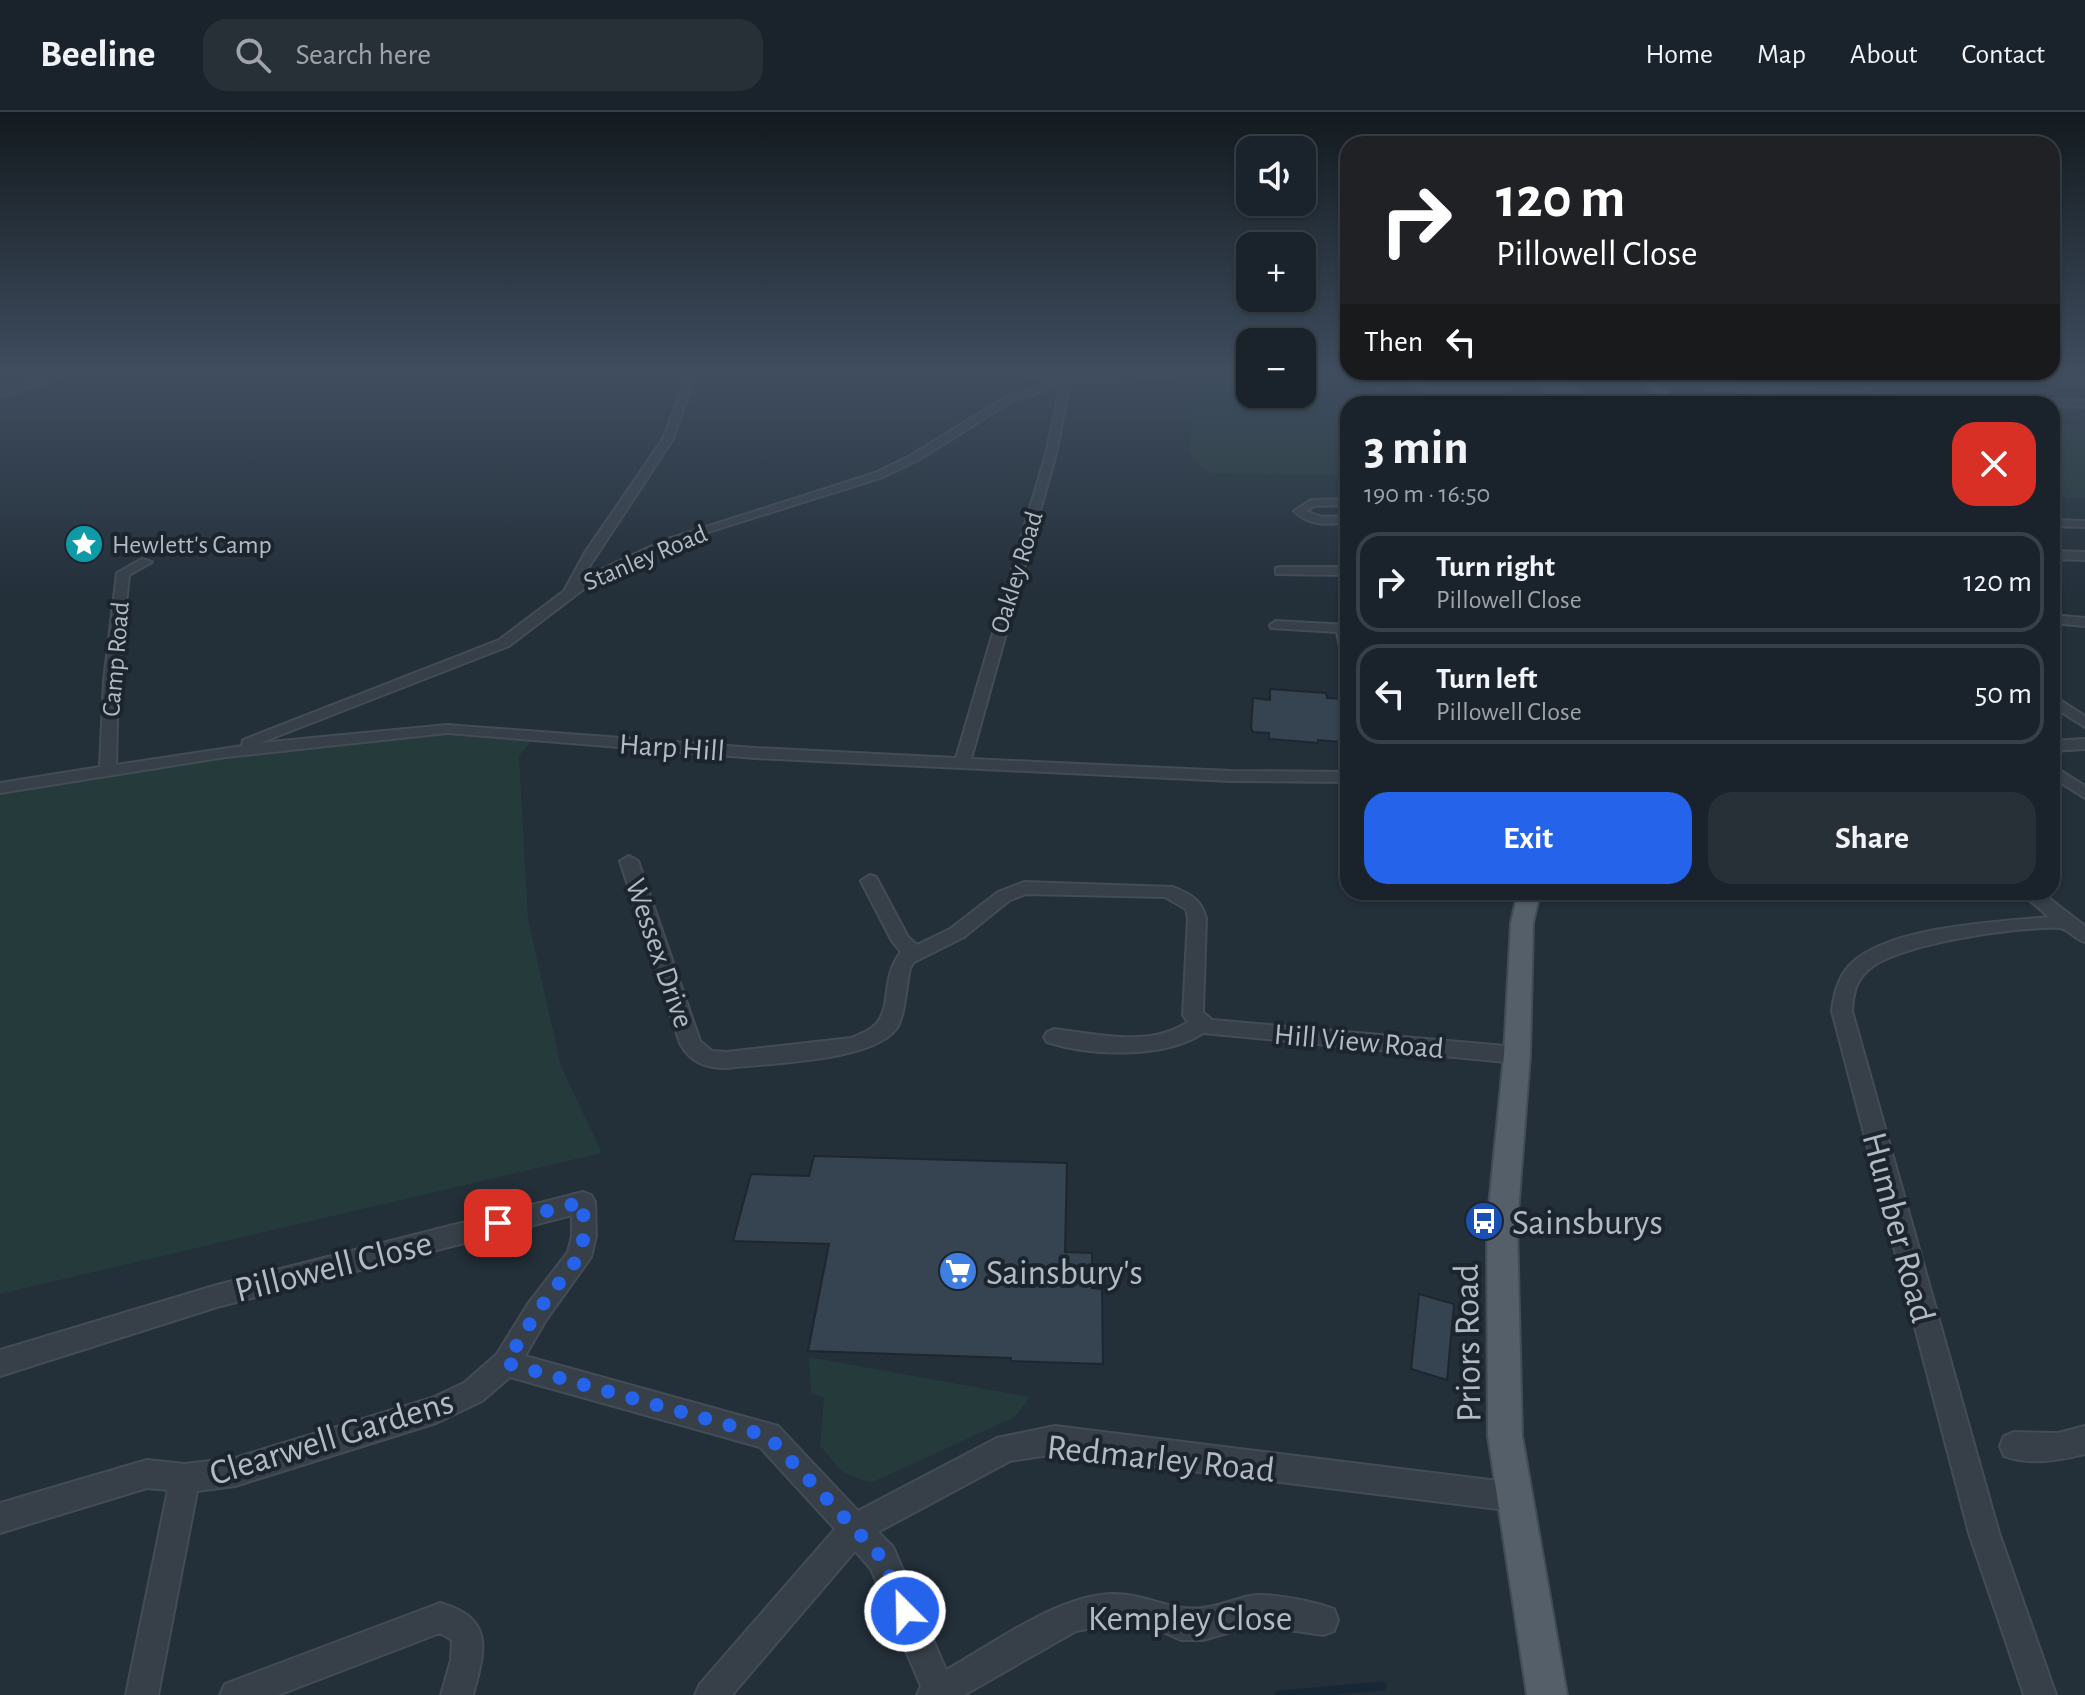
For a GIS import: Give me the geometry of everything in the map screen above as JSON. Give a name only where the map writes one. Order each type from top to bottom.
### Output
[{"type":"main road","name":"Priors Road","points":[[1527,900],[1522,923],[1517,1055],[1502,1226],[1505,1436],[1547,1695]]},
{"type":"street","points":[[568,591],[660,449]]},
{"type":"street","name":"Stanley Road","points":[[226,752],[504,643],[538,620],[568,591],[599,573],[674,540],[879,475],[929,449]]},
{"type":"street","name":"Oakley Road","points":[[962,763],[1052,449]]},
{"type":"street","points":[[1340,502],[1311,503],[1299,511],[1319,521],[1340,520]]},
{"type":"street","points":[[2060,523],[2085,524]]},
{"type":"street","points":[[2060,555],[2085,556]]},
{"type":"street","name":"Camp Road","points":[[108,770],[111,680],[123,573],[146,562]]},
{"type":"street","points":[[1280,571],[1295,567],[1340,570]]},
{"type":"street","points":[[579,572],[599,573]]},
{"type":"street","points":[[2060,620],[2085,622]]},
{"type":"street","points":[[1276,625],[1340,629]]},
{"type":"street","points":[[2060,705],[2085,723]]},
{"type":"street","name":"Harp Hill","points":[[0,788],[226,752],[447,729],[663,747],[1231,776],[1340,777]]},
{"type":"street","points":[[2060,746],[2085,744]]},
{"type":"street","points":[[2060,776],[2085,793]]},
{"type":"street","name":"Wessex Drive","points":[[629,861],[690,1043],[697,1053],[710,1059],[727,1060],[854,1045],[873,1037],[889,1023],[900,968],[913,952]]},
{"type":"street","points":[[870,881],[901,941],[913,952],[966,928],[1015,890],[1167,891],[1184,898],[1196,913],[1193,1011],[1201,1024],[1180,1039],[1156,1045],[1054,1037]]},
{"type":"street","points":[[2039,900],[2076,928]]},
{"type":"street","name":"Humber Road","points":[[2040,1695],[1984,1533],[1842,1011],[1843,997],[1853,973],[1884,950],[1913,941],[2076,928]]},
{"type":"street","name":"Hill View Road","points":[[1201,1024],[1213,1029],[1517,1055]]},
{"type":"street","name":"Pillowell Close","points":[[0,1363],[241,1287],[583,1202],[584,1236],[579,1257],[537,1312],[506,1363]]},
{"type":"street","points":[[506,1363],[768,1436],[882,1558],[936,1693]]},
{"type":"street","name":"Clearwell Gardens","points":[[0,1518],[147,1474],[185,1478],[235,1472],[436,1410],[473,1392],[506,1363]]},
{"type":"street","name":"Redmarley Road","points":[[711,1695],[855,1529],[1007,1448],[1055,1440],[1514,1497]]},
{"type":"street","points":[[2014,1446],[2058,1447],[2085,1440]]},
{"type":"street","points":[[142,1695],[185,1478]]},
{"type":"street","name":"Kempley Close","points":[[936,1693],[1072,1616],[1113,1609],[1161,1616],[1181,1624],[1203,1624],[1254,1610],[1323,1620]]},
{"type":"street","points":[[236,1695],[440,1618],[455,1622],[470,1642],[457,1695]]},
{"type":"green space","points":[[1190,449],[1340,449],[1340,475],[1212,473],[1192,456]]},
{"type":"green space","points":[[2060,449],[2085,449],[2085,498],[2060,497]]},
{"type":"green space","points":[[425,734],[531,741],[519,756],[528,918],[561,1066],[602,1153],[0,1294],[0,793],[203,760]]},
{"type":"green space","points":[[809,1357],[1030,1397],[1015,1417],[871,1483],[842,1472],[820,1446],[824,1398],[811,1393]]},
{"type":"building","points":[[1270,689],[1326,693],[1327,698],[1340,699],[1340,742],[1269,739],[1269,733],[1253,732],[1253,698],[1270,700]]},
{"type":"building","name":"Sainsbury's","points":[[814,1156],[1067,1163],[1065,1252],[1092,1253],[1092,1288],[1102,1289],[1103,1364],[808,1351],[829,1244],[733,1241],[751,1174],[809,1176]]},
{"type":"building","points":[[1419,1294],[1454,1304],[1447,1380],[1411,1369]]},
{"type":"waterway","points":[[1279,1695],[1382,1686]]},
{"type":"place","name":"Hewlett's Camp","points":[[84,544]]},
{"type":"place","name":"Sainsburys","points":[[1484,1221]]},
{"type":"place","name":"Sainsbury's","points":[[958,1271]]},
{"type":"route","points":[[498,1223],[583,1202],[584,1236],[579,1257],[537,1312],[506,1363],[768,1436],[882,1558],[905,1611]]}]
